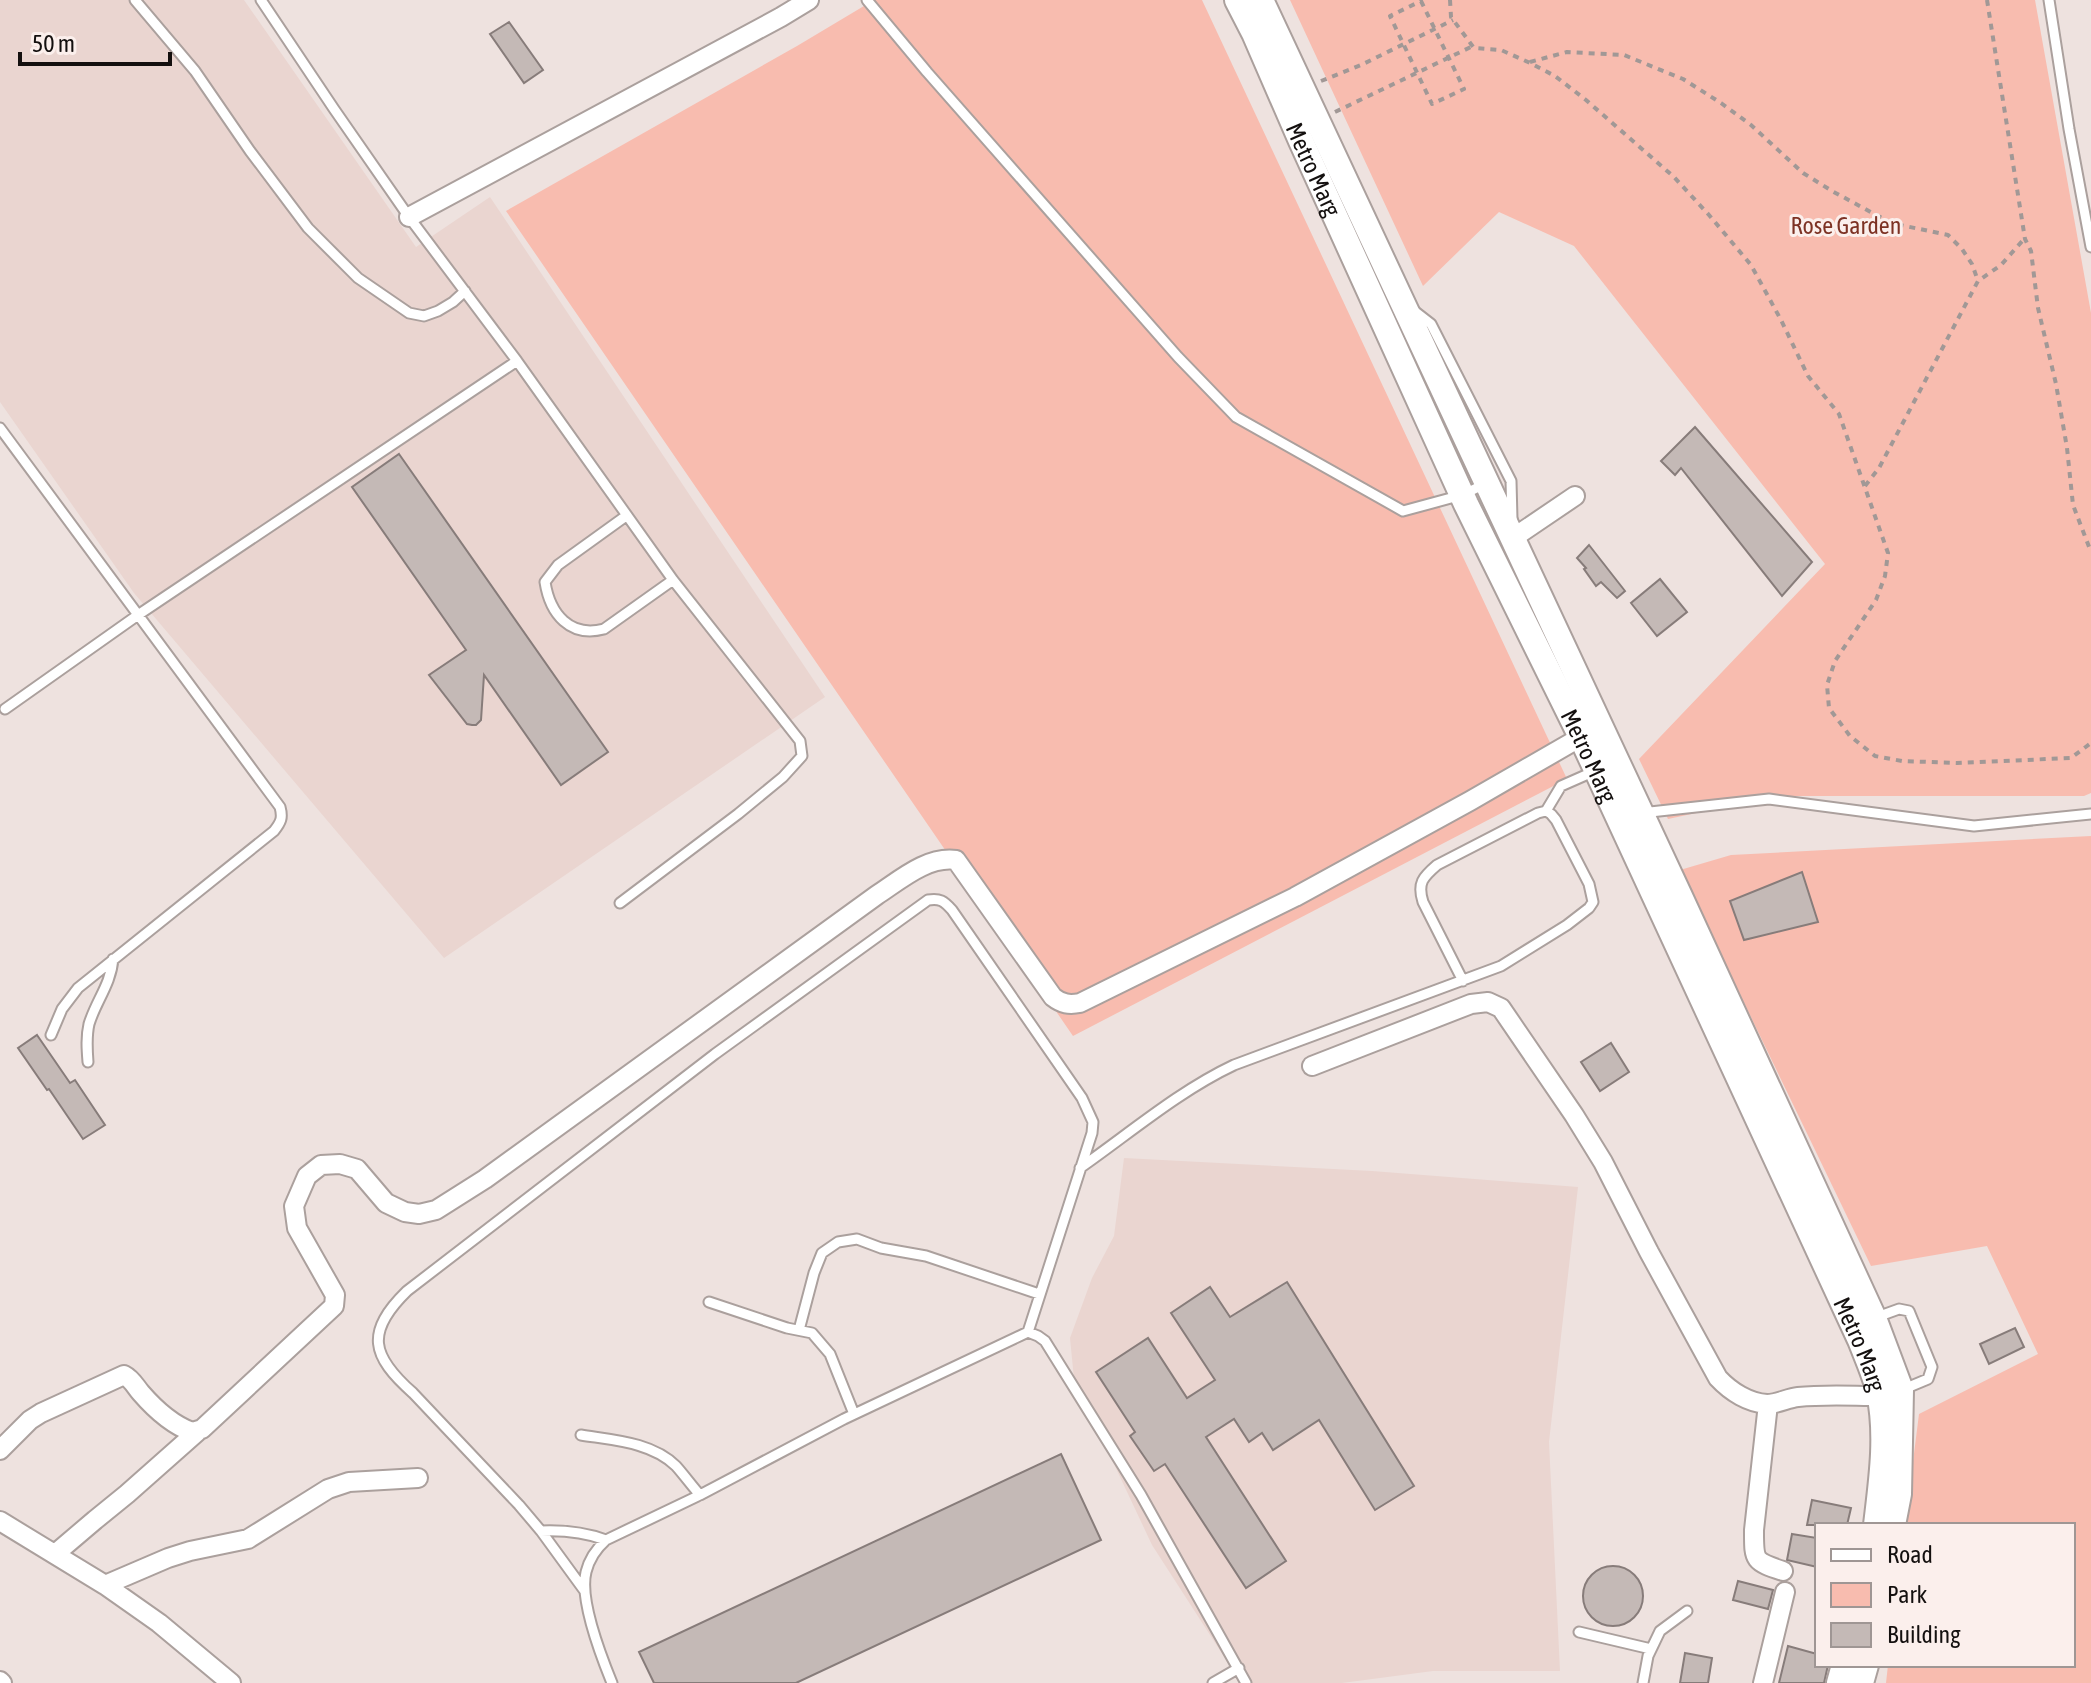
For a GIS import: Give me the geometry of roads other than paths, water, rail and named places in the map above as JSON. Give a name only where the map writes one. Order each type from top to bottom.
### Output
[{"type":"street","points":[[409,217],[809,0]]},
{"type":"street","name":"Metro Marg","points":[[1237,0],[1462,495],[1597,770],[1630,817],[1874,1318],[1901,1450],[1899,1494],[1893,1523]]},
{"type":"street","name":"Metro Marg","points":[[1261,0],[1513,538],[1630,817],[1875,1379],[1890,1393]]},
{"type":"street","points":[[1513,538],[1575,496]]},
{"type":"street","points":[[55,1554],[202,1429],[334,1306],[335,1295],[297,1228],[294,1206],[307,1176],[321,1165],[340,1164],[357,1169],[386,1203],[405,1212],[419,1214],[436,1210],[496,1171],[877,895],[923,866],[945,859],[956,860],[1053,997],[1062,1003],[1080,1003],[1309,889],[1581,737]]},
{"type":"street","points":[[1312,1066],[1471,1004],[1488,1002],[1501,1008],[1603,1162],[1718,1378],[1733,1392],[1768,1404],[1797,1397],[1890,1393]]},
{"type":"street","points":[[0,1450],[41,1413],[124,1375],[173,1422],[187,1431],[197,1432]]},
{"type":"street","name":"Metro Marg","points":[[1876,1523],[1890,1393]]},
{"type":"street","points":[[1768,1404],[1754,1546],[1756,1558],[1783,1571]]},
{"type":"street","points":[[105,1585],[168,1558],[248,1539],[338,1485],[418,1478]]},
{"type":"street","points":[[0,1521],[105,1585],[159,1623],[231,1683]]},
{"type":"street","points":[[1763,1683],[1785,1592]]},
{"type":"lane","points":[[135,0],[195,71],[308,228],[358,278],[409,313],[424,316],[453,302],[465,291]]},
{"type":"lane","points":[[261,0],[409,217],[517,361],[626,516],[800,741],[802,756],[783,777],[620,903]]},
{"type":"lane","points":[[867,0],[1178,357],[1236,417],[1403,511],[1462,495],[1487,483]]},
{"type":"lane","points":[[2049,0],[2091,247]]},
{"type":"lane","points":[[1403,302],[1431,324],[1511,481],[1513,538]]},
{"type":"lane","points":[[5,709],[138,615],[517,361]]},
{"type":"lane","points":[[0,428],[280,807],[282,814],[281,822],[274,831],[70,996],[51,1035]]},
{"type":"lane","points":[[626,516],[550,573],[545,582],[555,610],[564,622],[578,630],[591,632],[604,629],[673,580]]},
{"type":"lane","points":[[1463,981],[1423,902],[1421,882],[1437,865],[1546,811],[1561,786],[1597,770]]},
{"type":"lane","points":[[1630,817],[1769,799],[1974,826],[2091,814]]},
{"type":"lane","points":[[1080,1168],[1217,1073],[1501,966],[1581,915],[1593,902],[1589,884],[1556,820],[1546,811]]},
{"type":"lane","points":[[584,1590],[541,1531],[389,1370],[381,1355],[378,1332],[381,1322],[407,1291],[715,1054],[928,900],[937,898],[945,902],[1082,1098],[1093,1122],[1028,1332]]},
{"type":"lane","points":[[88,1062],[90,1022],[107,987],[113,959]]},
{"type":"lane","points":[[799,1330],[822,1253],[838,1242],[857,1239],[881,1248],[926,1256],[1039,1294]]},
{"type":"lane","points":[[709,1302],[812,1333],[830,1354],[854,1414]]},
{"type":"lane","points":[[1874,1318],[1899,1309],[1909,1311],[1932,1367],[1928,1379],[1890,1393]]},
{"type":"lane","points":[[612,1683],[594,1634],[584,1590],[586,1572],[598,1547],[606,1540],[700,1495],[854,1414],[1028,1332],[1045,1341],[1141,1495],[1246,1683]]},
{"type":"lane","points":[[581,1435],[628,1443],[664,1457],[700,1495]]},
{"type":"lane","points":[[541,1531],[585,1533],[606,1540]]},
{"type":"lane","points":[[1643,1683],[1651,1649],[1660,1631],[1687,1611]]},
{"type":"lane","points":[[1579,1632],[1651,1649]]},
{"type":"lane","points":[[1213,1683],[1239,1668]]},
{"type":"park label","name":"Rose Garden","points":[[1846,225]]}]
